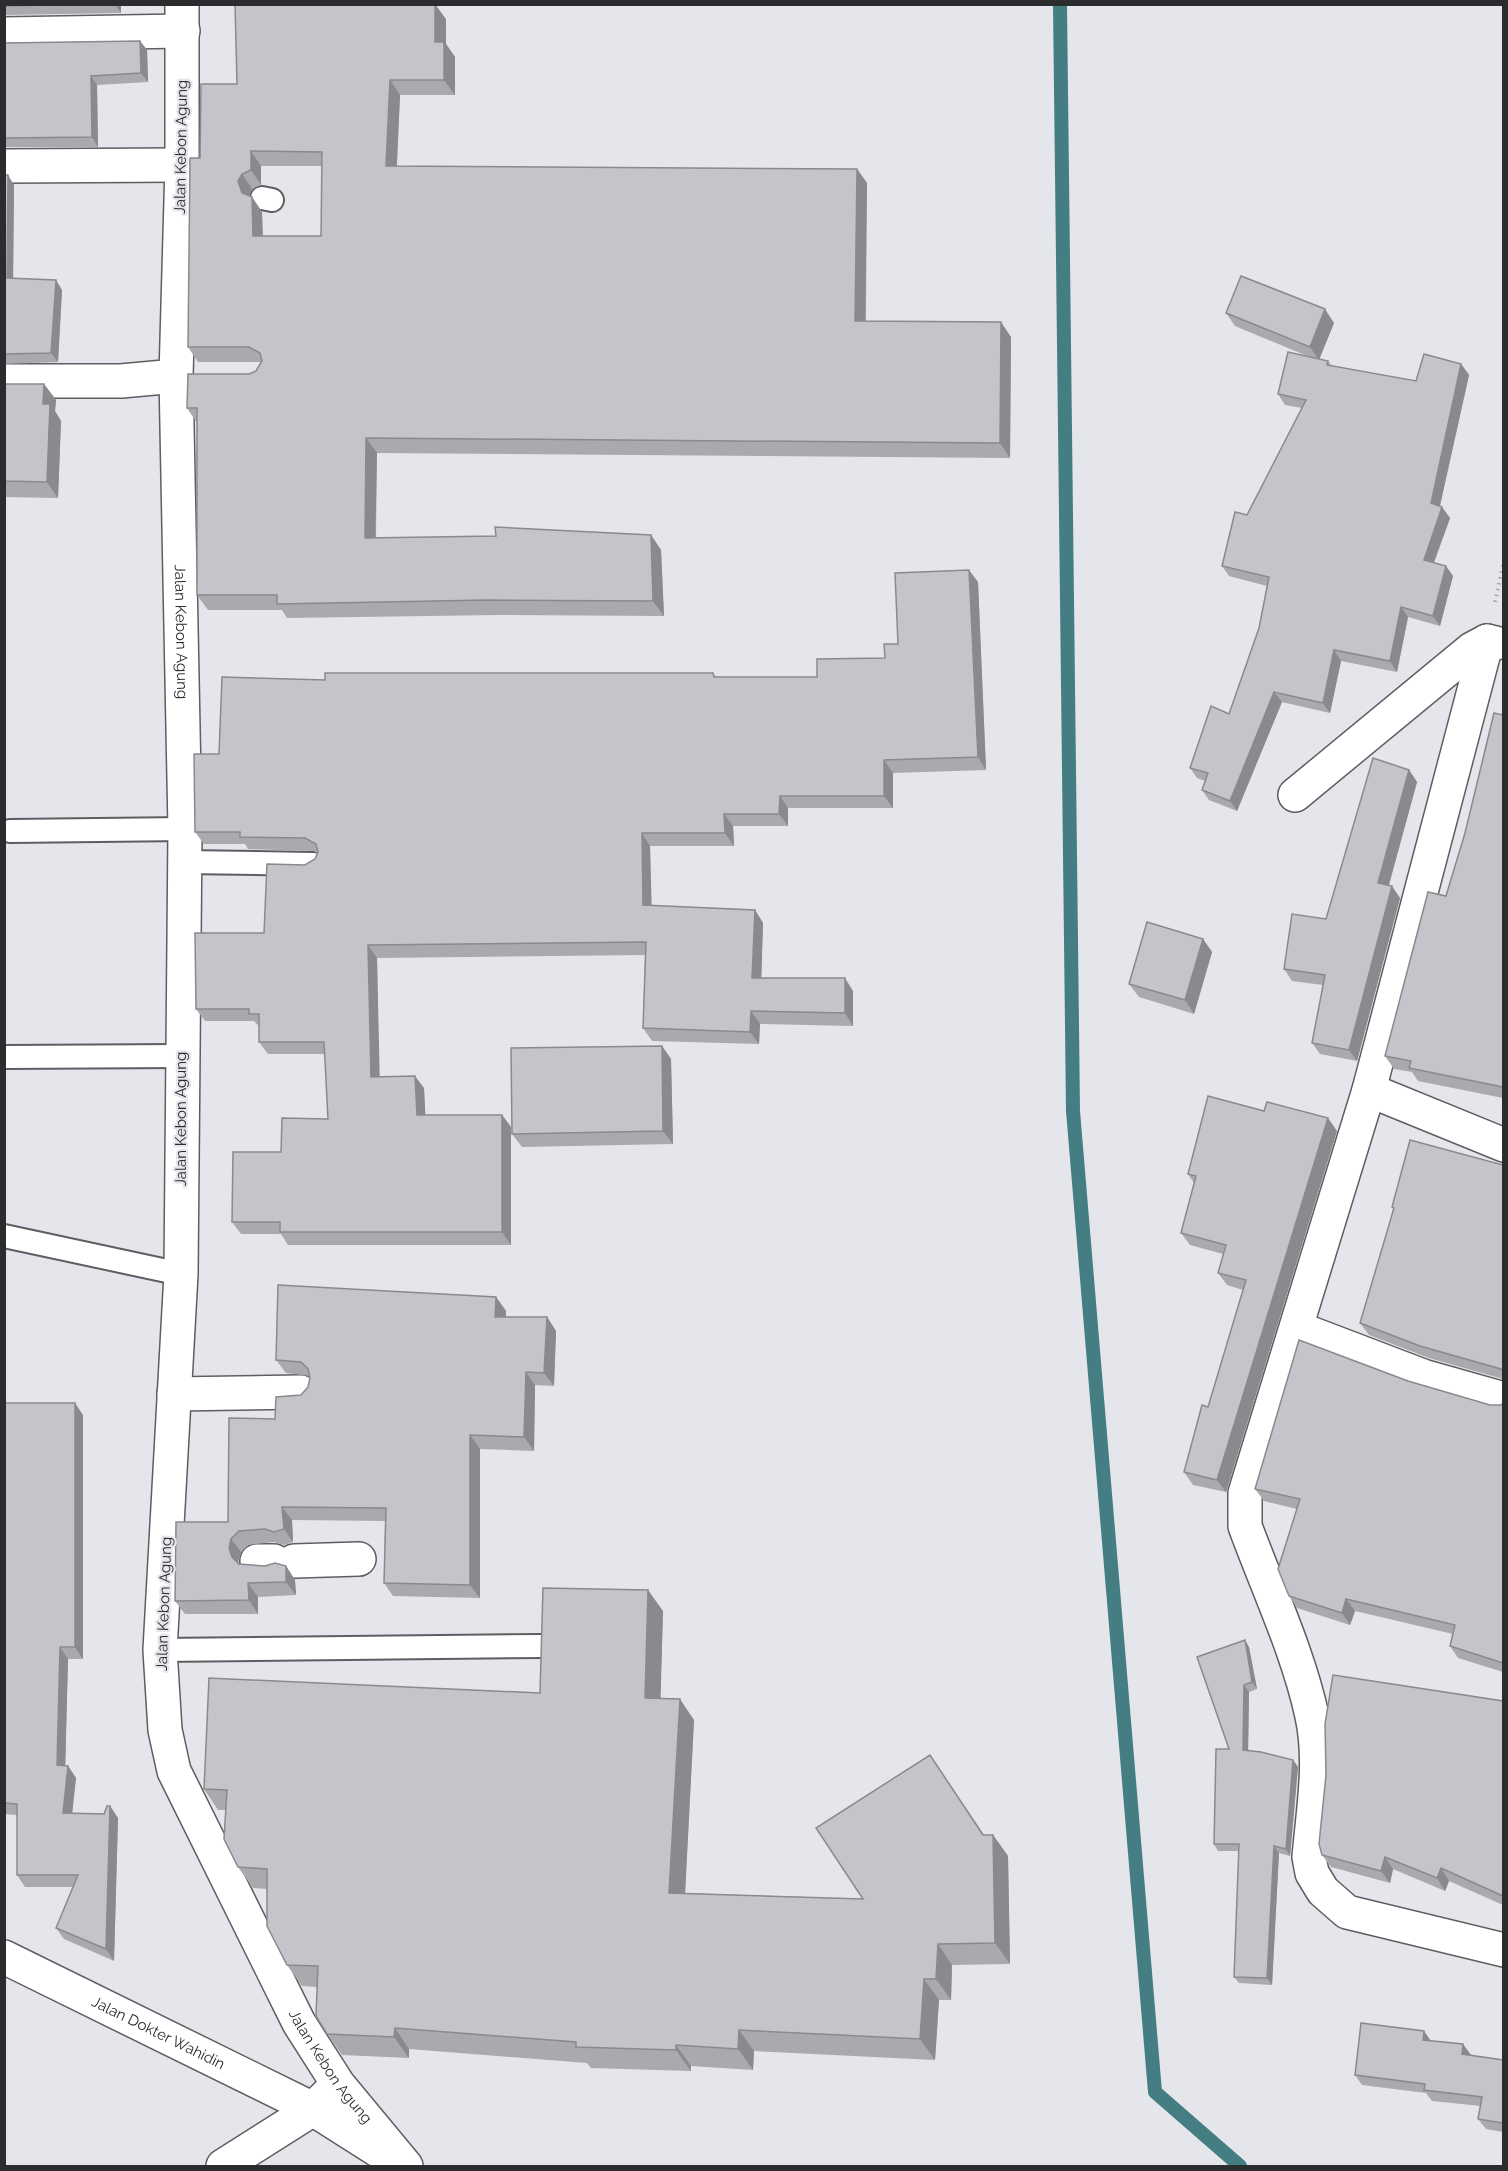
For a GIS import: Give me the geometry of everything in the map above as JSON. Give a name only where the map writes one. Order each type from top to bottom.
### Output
[{"type":"street","points":[[4,34],[183,18]]},
{"type":"street","name":"Jalan Kebon Agung","points":[[183,18],[182,165],[190,199],[185,376],[181,1274],[174,1394],[174,1564],[160,1650],[165,1730],[174,1771],[299,2023],[338,2084],[405,2166]]},
{"type":"street","points":[[4,166],[182,165]]},
{"type":"street","points":[[4,381],[122,381],[185,376]]},
{"type":"street","points":[[1295,795],[1472,649],[1495,643]]},
{"type":"street","points":[[1495,643],[1369,1090],[1245,1493],[1244,1510],[1245,1526],[1303,1684],[1312,1717],[1317,1761],[1309,1857],[1312,1873],[1323,1891],[1347,1912],[1503,1950]]},
{"type":"street","points":[[1369,1090],[1503,1145]]},
{"type":"street","points":[[1297,1328],[1423,1376],[1503,1399]]},
{"type":"street","points":[[174,1394],[301,1392]]},
{"type":"street","points":[[275,1561],[359,1559]]},
{"type":"street","name":"Jalan Dokter Wahidin","points":[[4,1957],[313,2109]]},
{"type":"street","points":[[223,2166],[313,2109],[338,2084]]},
{"type":"street","name":"Jalan Kebon Agung","points":[[313,2109],[405,2166]]},
{"type":"lane","points":[[10,831],[184,829]]},
{"type":"lane","points":[[184,862],[313,864]]},
{"type":"lane","points":[[4,1057],[181,1056]]},
{"type":"lane","points":[[4,1236],[181,1274]]},
{"type":"lane","points":[[160,1650],[543,1646]]},
{"type":"building","points":[[4,4],[89,4],[4,6]]},
{"type":"building","points":[[235,4],[435,4],[435,42],[444,42],[444,80],[390,80],[386,166],[857,169],[855,321],[1001,322],[1000,443],[366,438],[365,538],[496,536],[495,527],[651,535],[653,601],[487,600],[277,604],[277,595],[197,595],[197,408],[187,408],[188,374],[249,374],[256,371],[262,361],[260,353],[249,347],[188,347],[190,158],[200,158],[201,84],[237,84]],"holes":[[[251,151],[322,152],[321,236],[253,236],[252,197],[242,193],[238,181],[242,174],[251,170]]]},
{"type":"building","points":[[140,41],[141,73],[91,76],[92,137],[4,138],[4,43]]},
{"type":"building","points":[[4,175],[8,175],[7,278],[56,280],[51,353],[4,354]]},
{"type":"building","points":[[1241,276],[1325,309],[1310,347],[1226,313]]},
{"type":"building","points":[[1288,352],[1328,361],[1327,365],[1416,381],[1424,354],[1461,364],[1431,503],[1442,507],[1424,560],[1446,566],[1433,616],[1401,607],[1390,661],[1334,650],[1323,703],[1274,692],[1230,801],[1202,790],[1208,773],[1190,768],[1211,706],[1229,714],[1259,628],[1269,577],[1222,566],[1235,512],[1247,515],[1306,400],[1278,394]]},
{"type":"building","points":[[4,384],[44,384],[43,404],[50,404],[47,482],[4,481]]},
{"type":"building","points":[[969,570],[978,757],[884,760],[884,796],[780,796],[779,814],[724,814],[725,833],[642,833],[643,905],[755,910],[752,978],[845,978],[845,1013],[751,1011],[750,1032],[643,1028],[646,942],[368,945],[371,1077],[415,1076],[417,1115],[502,1115],[502,1232],[280,1232],[280,1222],[232,1222],[233,1152],[281,1152],[282,1118],[328,1119],[324,1042],[259,1042],[259,1014],[249,1014],[249,1009],[196,1009],[195,933],[264,933],[267,864],[305,865],[315,859],[318,852],[316,844],[305,838],[240,837],[240,832],[195,832],[194,754],[219,754],[222,677],[325,680],[325,673],[713,673],[714,677],[817,677],[817,659],[885,658],[884,644],[898,644],[895,573]]},
{"type":"building","points":[[1494,713],[1503,715],[1503,1087],[1409,1068],[1411,1061],[1385,1056],[1428,892],[1446,896],[1465,833]]},
{"type":"building","points":[[1373,758],[1409,770],[1378,883],[1392,886],[1349,1050],[1312,1043],[1325,975],[1284,969],[1292,914],[1326,919]]},
{"type":"building","points":[[1147,922],[1203,939],[1185,1000],[1129,984]]},
{"type":"building","points":[[662,1046],[663,1131],[512,1134],[511,1048]]},
{"type":"building","points":[[1208,1096],[1264,1111],[1267,1102],[1328,1118],[1217,1480],[1184,1472],[1202,1405],[1208,1407],[1246,1280],[1218,1273],[1226,1245],[1181,1233],[1196,1176],[1188,1174]]},
{"type":"building","points":[[1410,1140],[1503,1165],[1503,1371],[1420,1346],[1360,1323],[1394,1208],[1392,1207]]},
{"type":"building","points":[[278,1285],[496,1297],[495,1317],[547,1317],[544,1373],[526,1372],[524,1437],[470,1435],[470,1585],[384,1583],[386,1508],[282,1507],[284,1529],[274,1532],[265,1529],[239,1531],[231,1539],[229,1548],[232,1557],[239,1564],[265,1566],[275,1563],[286,1566],[286,1582],[248,1583],[249,1600],[175,1601],[176,1522],[228,1522],[229,1418],[275,1419],[276,1397],[301,1395],[308,1387],[310,1378],[308,1369],[301,1362],[276,1360]]},
{"type":"building","points":[[1299,1340],[1408,1381],[1490,1405],[1503,1403],[1503,1663],[1450,1646],[1455,1625],[1346,1599],[1342,1613],[1289,1596],[1278,1569],[1300,1499],[1255,1489]]},
{"type":"building","points":[[4,1403],[75,1403],[75,1647],[60,1647],[57,1765],[68,1766],[63,1813],[104,1814],[107,1806],[110,1806],[106,1949],[56,1928],[78,1875],[17,1875],[17,1804],[4,1803]]},
{"type":"building","points":[[543,1588],[648,1590],[645,1698],[680,1699],[669,1893],[863,1899],[816,1828],[930,1755],[983,1835],[993,1835],[995,1943],[938,1944],[936,1979],[924,1979],[920,2039],[739,2030],[738,2049],[676,2045],[676,2050],[576,2047],[576,2042],[395,2028],[394,2037],[327,2034],[316,2016],[318,1966],[287,1965],[267,1926],[267,1869],[238,1867],[224,1839],[227,1790],[204,1789],[209,1678],[540,1693]]},
{"type":"building","points":[[1245,1640],[1252,1682],[1244,1685],[1243,1750],[1293,1760],[1286,1849],[1274,1846],[1267,1978],[1234,1977],[1239,1844],[1214,1844],[1216,1749],[1229,1749],[1197,1657]]},
{"type":"building","points":[[1333,1675],[1503,1701],[1503,1896],[1441,1868],[1437,1878],[1385,1857],[1381,1871],[1322,1855],[1319,1844],[1326,1775],[1325,1724]]},
{"type":"building","points":[[1361,2023],[1424,2031],[1423,2040],[1463,2044],[1462,2054],[1503,2060],[1503,2123],[1478,2119],[1482,2097],[1424,2090],[1425,2084],[1355,2075]]},
{"type":"waterway","points":[[1060,4],[1073,1111],[1155,2092],[1240,2166]]}]
